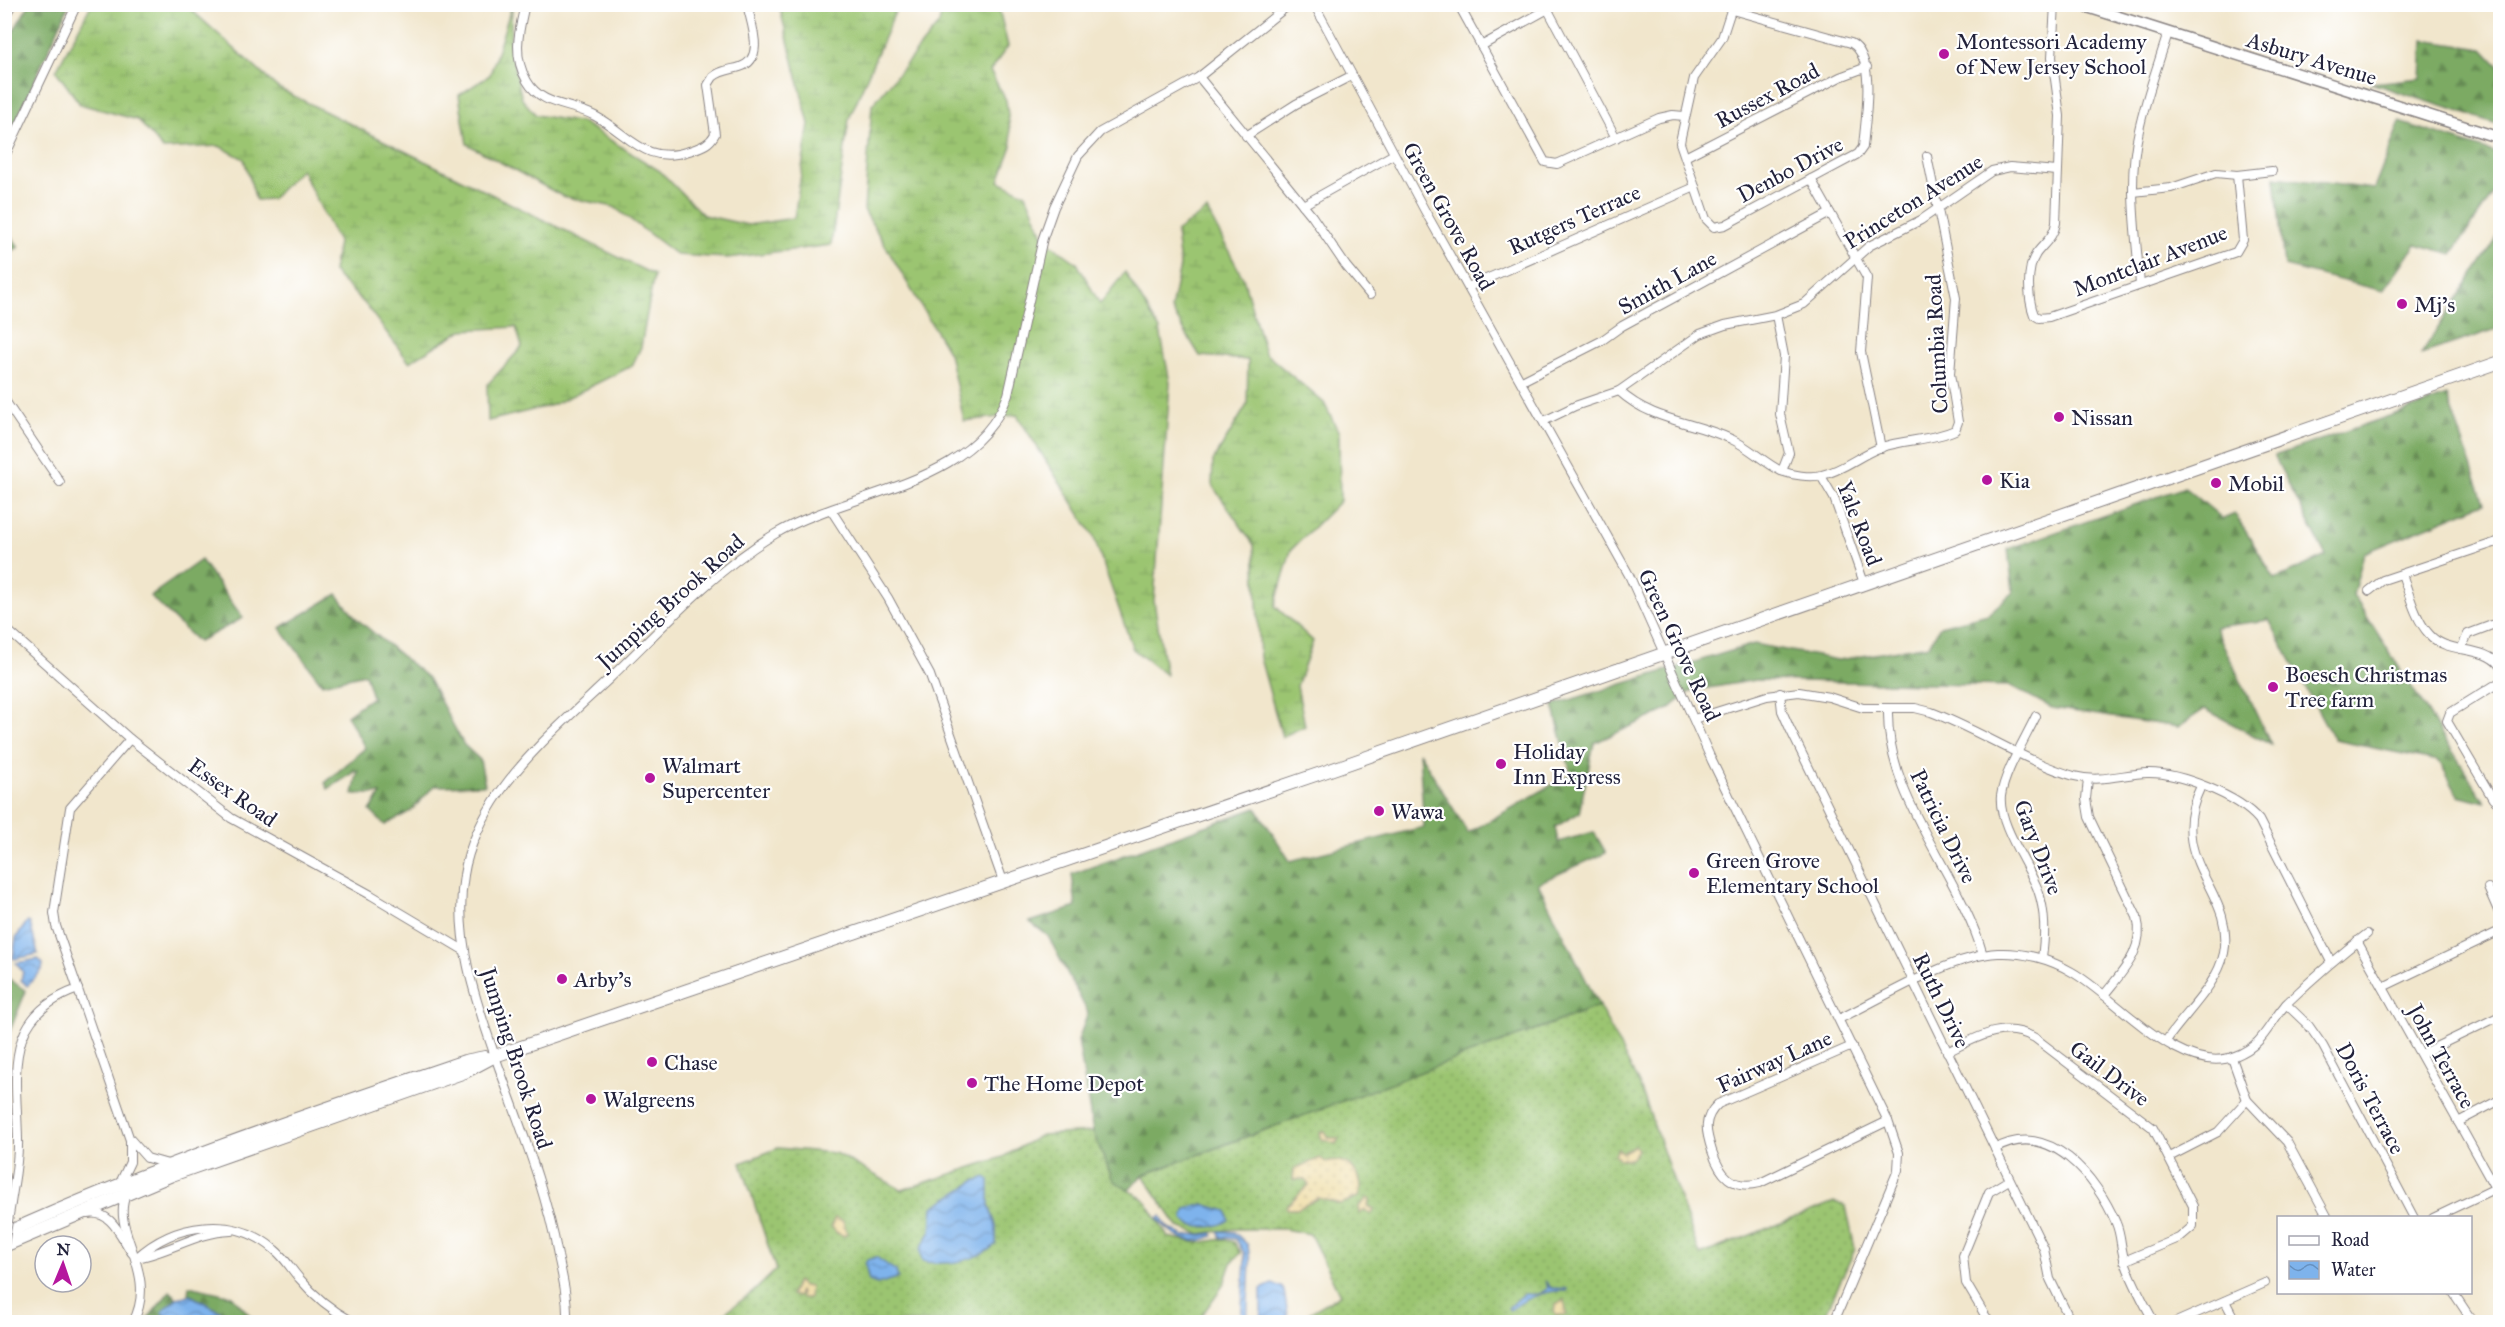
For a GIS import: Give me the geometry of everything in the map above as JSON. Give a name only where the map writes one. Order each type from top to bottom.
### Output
[{"type":"highway","points":[[4,14],[10,4]]},
{"type":"highway","points":[[4,1232],[124,1188],[465,1072],[495,1056],[1665,653],[2500,362]]},
{"type":"highway","points":[[4,1246],[69,1217],[168,1164],[465,1060],[495,1056]]},
{"type":"main road","name":"Asbury Avenue","points":[[2078,4],[2110,9],[2168,33],[2500,138]]},
{"type":"street","points":[[4,158],[77,4]]},
{"type":"street","points":[[525,4],[518,38],[519,64],[528,82],[540,96],[554,104],[595,116],[635,146],[658,155],[678,155],[705,146],[715,134],[708,85],[713,77],[745,65],[754,56],[755,46],[747,4]]},
{"type":"street","name":"Jumping Brook Road","points":[[567,1323],[565,1291],[549,1212],[473,989],[465,951],[461,897],[465,868],[485,818],[510,779],[565,720],[709,585],[775,534],[935,470],[962,455],[985,435],[1002,411],[1008,396],[1043,238],[1054,207],[1078,156],[1107,128],[1198,77],[1290,4]]},
{"type":"street","name":"Green Grove Road","points":[[1314,4],[1394,154],[1629,575],[1694,719],[1888,1121],[1899,1153],[1898,1170],[1834,1323]]},
{"type":"street","points":[[1481,46],[1557,4]]},
{"type":"street","points":[[2055,4],[2052,57],[2060,116],[2057,171]]},
{"type":"street","points":[[1695,187],[1680,143],[1684,116],[1698,70],[1722,38],[1732,7],[1851,43],[1860,50],[1866,67]]},
{"type":"street","points":[[1461,9],[1538,151],[1550,163],[1557,164],[1664,117],[1684,116]]},
{"type":"street","points":[[1548,10],[1616,138]]},
{"type":"street","points":[[2140,285],[2133,192],[2138,131],[2168,33]]},
{"type":"street","name":"Russex Road","points":[[1685,157],[1840,77],[1866,67]]},
{"type":"street","name":"Denbo Drive","points":[[1695,187],[1706,219],[1714,227],[1725,225],[1861,151],[1866,67]]},
{"type":"street","points":[[1245,136],[1296,104],[1351,76]]},
{"type":"street","points":[[1198,77],[1303,205],[1370,295]]},
{"type":"street","points":[[1303,205],[1394,154]]},
{"type":"street","name":"Columbia Road","points":[[1881,447],[1942,435],[1955,430],[1957,425],[1950,374],[1956,314],[1954,282],[1942,224],[1936,208],[1927,156]]},
{"type":"street","name":"Princeton Avenue","points":[[1544,421],[1575,406],[1619,391],[1637,381],[1669,353],[1700,334],[1725,325],[1776,315],[1809,300],[1869,246],[1908,227],[1992,171],[2010,167],[2057,171]]},
{"type":"street","name":"Montclair Avenue","points":[[2057,171],[2055,229],[2037,253],[2031,267],[2032,309],[2037,317],[2049,317],[2240,249],[2243,240],[2237,175]]},
{"type":"street","points":[[2133,192],[2171,188],[2207,175],[2237,175],[2272,171]]},
{"type":"street","points":[[1619,391],[1632,402],[1667,419],[1733,439],[1782,471],[1821,476],[1881,447],[1861,352],[1867,278],[1811,178]]},
{"type":"street","name":"Rutgers Terrace","points":[[1468,287],[1695,187]]},
{"type":"street","name":"Smith Lane","points":[[1522,381],[1601,341],[1638,318],[1830,213]]},
{"type":"street","points":[[1776,315],[1784,356],[1780,414],[1789,453],[1782,471]]},
{"type":"street","points":[[4,399],[60,482]]},
{"type":"street","name":"Yale Road","points":[[1821,476],[1834,498],[1864,583]]},
{"type":"street","points":[[831,510],[888,598],[930,675],[1003,881]]},
{"type":"street","points":[[2369,591],[2384,580],[2500,541]]},
{"type":"street","points":[[2402,574],[2429,635],[2442,644],[2482,654],[2500,666]]},
{"type":"street","points":[[2461,649],[2468,634],[2500,622]]},
{"type":"street","name":"Essex Road","points":[[4,627],[130,739],[231,818],[371,895],[465,951]]},
{"type":"street","points":[[2500,682],[2450,713],[2447,721],[2493,799],[2500,804]]},
{"type":"street","points":[[1694,719],[1780,693],[1815,693],[1863,708],[1915,708],[1931,712],[2061,772],[2088,779],[2157,773],[2179,777],[2241,805],[2259,820],[2331,962]]},
{"type":"street","name":"Ruth Drive","points":[[1780,693],[1782,711],[1790,729],[2044,1249],[2050,1279],[2072,1323]]},
{"type":"street","name":"Patricia Drive","points":[[1888,709],[1888,733],[1896,768],[1983,955]]},
{"type":"street","name":"Gary Drive","points":[[2036,716],[2004,785],[2001,804],[2005,821],[2040,897],[2045,927],[2042,958]]},
{"type":"street","points":[[130,739],[73,803],[66,820],[54,918],[130,1140],[130,1162],[121,1214],[136,1258],[142,1291],[133,1323]]},
{"type":"street","points":[[2088,779],[2086,799],[2089,817],[2137,917],[2139,929],[2135,953],[2104,996]]},
{"type":"street","points":[[2166,1041],[2212,979],[2224,954],[2223,921],[2195,860],[2189,833],[2193,803],[2201,786]]},
{"type":"street","points":[[2488,888],[2500,915]]},
{"type":"street","points":[[2383,987],[2500,931]]},
{"type":"street","points":[[1839,1019],[1954,964],[1983,955],[2015,954],[2042,958],[2074,973],[2179,1050],[2198,1058],[2232,1058],[2262,1039],[2286,1004],[2331,962],[2367,934]]},
{"type":"street","name":"John Terrace","points":[[2357,941],[2457,1122],[2498,1187]]},
{"type":"street","points":[[4,1246],[18,1156],[14,1082],[18,1052],[26,1031],[39,1013],[58,997],[78,989]]},
{"type":"street","name":"Doris Terrace","points":[[2286,1004],[2309,1026],[2323,1046],[2413,1216]]},
{"type":"street","points":[[2421,1054],[2500,1016]]},
{"type":"street","name":"Gail Drive","points":[[1947,1052],[1995,1031],[2013,1030],[2029,1035],[2148,1123],[2158,1135],[2193,1206],[2193,1226],[2179,1238],[2124,1261]]},
{"type":"street","name":"Fairway Lane","points":[[1852,1047],[1718,1104],[1711,1110],[1705,1129],[1718,1169],[1723,1176],[1740,1185],[1760,1183],[1888,1121]]},
{"type":"street","points":[[2232,1058],[2247,1100],[2287,1142],[2327,1216]]},
{"type":"street","points":[[2169,1157],[2218,1132],[2247,1100]]},
{"type":"street","points":[[2457,1122],[2500,1100]]},
{"type":"street","points":[[130,1140],[147,1158],[168,1164]]},
{"type":"street","points":[[1995,1149],[2013,1140],[2037,1140],[2048,1145],[2089,1175],[2098,1187],[2117,1225],[2124,1261],[2154,1323]]},
{"type":"street","points":[[1977,1323],[1988,1320],[1966,1283],[1963,1256],[1989,1192],[2009,1180]]},
{"type":"street","points":[[2437,1216],[2498,1187]]},
{"type":"street","points":[[69,1217],[94,1213],[107,1217],[136,1258]]},
{"type":"street","points":[[136,1258],[153,1255],[204,1234],[239,1231],[261,1240],[275,1250],[314,1294],[353,1323]]},
{"type":"street","points":[[2176,1323],[2265,1283]]},
{"type":"street","points":[[2455,1294],[2473,1323]]},
{"type":"street","points":[[2225,1301],[2236,1323]]},
{"type":"green space","points":[[29,5],[69,5],[5,145],[5,68],[9,56],[7,41]]},
{"type":"green space","points":[[91,5],[186,5],[278,88],[654,275],[641,347],[632,366],[553,405],[488,421],[487,385],[522,347],[516,327],[462,330],[409,362],[365,304],[333,272],[338,242],[301,169],[272,199],[256,200],[244,159],[219,146],[163,149],[138,120],[80,104],[56,71]]},
{"type":"green space","points":[[512,5],[510,49],[522,99],[536,115],[583,123],[660,171],[703,215],[748,225],[794,218],[809,124],[779,5],[898,5],[849,119],[831,245],[727,258],[677,255],[614,207],[562,196],[467,144],[459,95],[490,75]]},
{"type":"green space","points":[[943,5],[998,5],[1008,46],[990,71],[1006,100],[1012,146],[999,181],[1026,194],[1045,240],[1077,263],[1100,304],[1125,272],[1160,330],[1170,383],[1154,601],[1166,675],[1133,649],[1093,535],[1017,415],[964,421],[949,353],[864,210],[872,105],[939,24]]},
{"type":"green space","points":[[2423,40],[2483,49],[2500,67],[2500,125],[2371,83],[2421,78]]},
{"type":"green space","points":[[2400,122],[2500,154],[2500,184],[2452,254],[2416,244],[2383,291],[2284,266],[2275,177],[2374,189]]},
{"type":"green space","points":[[1207,210],[1243,278],[1265,353],[1324,403],[1339,433],[1340,501],[1291,550],[1275,606],[1313,641],[1297,686],[1305,726],[1282,737],[1260,658],[1254,545],[1212,485],[1213,461],[1247,405],[1248,360],[1200,356],[1171,309],[1180,266],[1176,232]]},
{"type":"green space","points":[[5,228],[19,247],[4,255]]},
{"type":"green space","points":[[2500,233],[2500,328],[2421,354]]},
{"type":"green space","points":[[2447,396],[2484,503],[2364,553],[2353,595],[2485,802],[2458,795],[2439,761],[2334,740],[2269,620],[2215,627],[2271,745],[2205,709],[2178,727],[2052,708],[2011,686],[1756,680],[1691,691],[1669,709],[1594,743],[1579,813],[1555,827],[1558,842],[1594,832],[1606,853],[1538,883],[1599,1006],[1143,1175],[1128,1190],[1113,1180],[1093,1132],[1078,1040],[1088,1013],[1048,936],[1030,922],[1076,907],[1072,874],[1256,808],[1290,861],[1424,827],[1419,752],[1468,833],[1571,774],[1553,705],[1754,644],[1838,660],[1929,645],[1940,626],[1988,614],[2013,592],[2008,549],[2185,487],[2223,519],[2235,514],[2275,579],[2326,556],[2274,456]]},
{"type":"green space","points":[[201,560],[243,618],[198,642],[150,596]]},
{"type":"green space","points":[[337,594],[357,619],[428,678],[464,745],[480,760],[485,785],[434,786],[411,811],[385,825],[370,811],[381,794],[353,794],[358,770],[328,789],[325,783],[365,748],[347,715],[372,697],[365,674],[322,684],[280,628]]},
{"type":"green space","points":[[5,976],[26,991],[5,1043]]},
{"type":"green space","points":[[1599,1006],[1640,1086],[1700,1255],[1834,1202],[1846,1206],[1855,1249],[1822,1322],[1301,1322],[1309,1313],[1340,1295],[1310,1234],[1284,1229],[1234,1229],[1200,1234],[1178,1227],[1143,1175]]},
{"type":"green space","points":[[1093,1132],[1113,1180],[1145,1200],[1168,1237],[1198,1243],[1222,1239],[1234,1242],[1241,1253],[1231,1263],[1224,1284],[1202,1315],[1208,1322],[712,1322],[753,1292],[776,1270],[741,1163],[778,1148],[835,1153],[902,1190],[1003,1157],[1041,1135]]},
{"type":"green space","points":[[189,1286],[232,1296],[256,1322],[220,1322],[225,1314],[188,1294]]},
{"type":"green space","points":[[170,1291],[177,1298],[162,1312],[171,1322],[145,1322]]},
{"type":"sand","points":[[1325,1131],[1329,1138],[1339,1138],[1336,1144],[1322,1139],[1320,1132]]},
{"type":"sand","points":[[1635,1145],[1638,1150],[1631,1159],[1619,1159],[1615,1155],[1618,1149],[1622,1153]]},
{"type":"sand","points":[[1320,1158],[1326,1162],[1342,1162],[1354,1169],[1360,1182],[1359,1197],[1340,1204],[1319,1198],[1297,1209],[1287,1209],[1286,1206],[1309,1185],[1305,1179],[1293,1180],[1294,1169]]},
{"type":"sand","points":[[1368,1198],[1370,1200],[1368,1206],[1374,1209],[1373,1213],[1370,1214],[1364,1210],[1359,1213],[1358,1207]]},
{"type":"sand","points":[[835,1218],[843,1221],[847,1232],[845,1236],[837,1233],[831,1226]]},
{"type":"sand","points":[[797,1281],[802,1286],[810,1286],[809,1298],[801,1298],[800,1290],[798,1297],[791,1295]]},
{"type":"sand","points":[[1565,1300],[1566,1315],[1556,1315],[1554,1311],[1556,1304]]},
{"type":"water","points":[[27,922],[30,923],[38,954],[15,959],[13,958],[16,938]]},
{"type":"water","points":[[38,959],[43,964],[42,970],[27,986],[21,980],[23,972],[16,963]]},
{"type":"water","points":[[986,1177],[989,1180],[989,1206],[996,1225],[996,1244],[971,1259],[951,1263],[922,1261],[920,1250],[931,1231],[933,1207],[975,1181]]},
{"type":"water","points":[[1203,1204],[1227,1211],[1229,1220],[1207,1227],[1190,1225],[1185,1222],[1183,1218],[1186,1209]]},
{"type":"water","points":[[1161,1216],[1167,1227],[1184,1236],[1213,1233],[1213,1236],[1195,1241],[1183,1239],[1174,1233],[1161,1222],[1157,1218]]},
{"type":"water","points":[[1219,1231],[1234,1232],[1248,1245],[1250,1262],[1247,1322],[1241,1322],[1244,1253],[1236,1239],[1220,1237]]},
{"type":"water","points":[[876,1257],[896,1271],[898,1278],[877,1284],[869,1281],[865,1264],[867,1260]]},
{"type":"water","points":[[1545,1281],[1551,1288],[1567,1289],[1536,1296],[1510,1310],[1508,1308],[1524,1294],[1543,1292],[1548,1287]]},
{"type":"water","points":[[1272,1284],[1282,1287],[1284,1291],[1289,1322],[1261,1322],[1261,1289]]},
{"type":"water","points":[[190,1295],[225,1314],[220,1322],[171,1322],[162,1312],[177,1298]]},
{"type":"place","name":"Montessori Academy of New Jersey School","points":[[1944,54]]},
{"type":"place","name":"Mj's","points":[[2402,304]]},
{"type":"place","name":"Nissan","points":[[2059,417]]},
{"type":"place","name":"Kia","points":[[1987,480]]},
{"type":"place","name":"Mobil","points":[[2216,483]]},
{"type":"place","name":"Boesch Christmas Tree farm","points":[[2273,687]]},
{"type":"place","name":"Holiday Inn Express","points":[[1501,764]]},
{"type":"place","name":"Walmart Supercenter","points":[[650,778]]},
{"type":"place","name":"Wawa","points":[[1379,811]]},
{"type":"place","name":"Green Grove Elementary School","points":[[1694,873]]},
{"type":"place","name":"Arby's","points":[[562,979]]},
{"type":"place","name":"Chase","points":[[652,1062]]},
{"type":"place","name":"The Home Depot","points":[[972,1083]]},
{"type":"place","name":"Walgreens","points":[[591,1099]]}]
